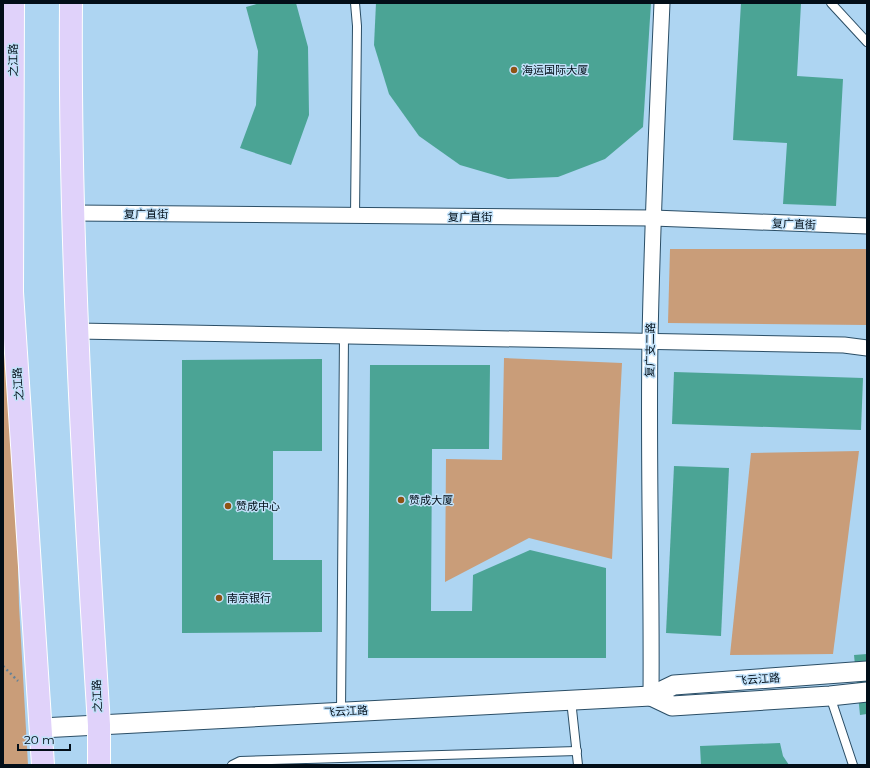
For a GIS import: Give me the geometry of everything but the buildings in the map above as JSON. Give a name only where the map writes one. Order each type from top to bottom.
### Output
[{"type":"main road","name":"之江路","points":[[13,3],[12,292],[43,765]]},
{"type":"main road","name":"之江路","points":[[71,3],[77,331],[99,725],[99,765]]},
{"type":"street","name":"复广支二路","points":[[651,696],[650,341],[653,218],[662,3]]},
{"type":"street","name":"复广直街","points":[[74,213],[653,218],[867,226]]},
{"type":"street","points":[[77,331],[844,345],[867,348]]},
{"type":"street","name":"飞云江路","points":[[41,728],[651,696],[674,685],[867,671]]},
{"type":"street","name":"飞云江路","points":[[651,696],[672,706],[830,696],[867,692]]},
{"type":"lane","points":[[355,3],[357,26],[355,216]]},
{"type":"lane","points":[[831,3],[867,42]]},
{"type":"lane","points":[[340,712],[344,335]]},
{"type":"lane","points":[[830,696],[853,765]]},
{"type":"lane","points":[[571,700],[578,751],[578,765]]},
{"type":"lane","points":[[232,765],[240,761],[578,751]]},
{"type":"path","points":[[3,666],[23,687]]},
{"type":"shaded area","points":[[3,3],[19,605],[28,765],[3,765]]},
{"type":"shaded area","points":[[670,249],[867,249],[867,325],[668,323]]},
{"type":"shaded area","points":[[504,358],[622,363],[612,559],[529,538],[445,582],[446,459],[502,460]]},
{"type":"shaded area","points":[[859,451],[833,654],[730,655],[751,453]]},
{"type":"place","name":"海运国际大厦","points":[[514,70]]},
{"type":"place","name":"赞成大厦","points":[[401,500]]},
{"type":"place","name":"赞成中心","points":[[228,506]]},
{"type":"place","name":"南京银行","points":[[219,598]]}]
